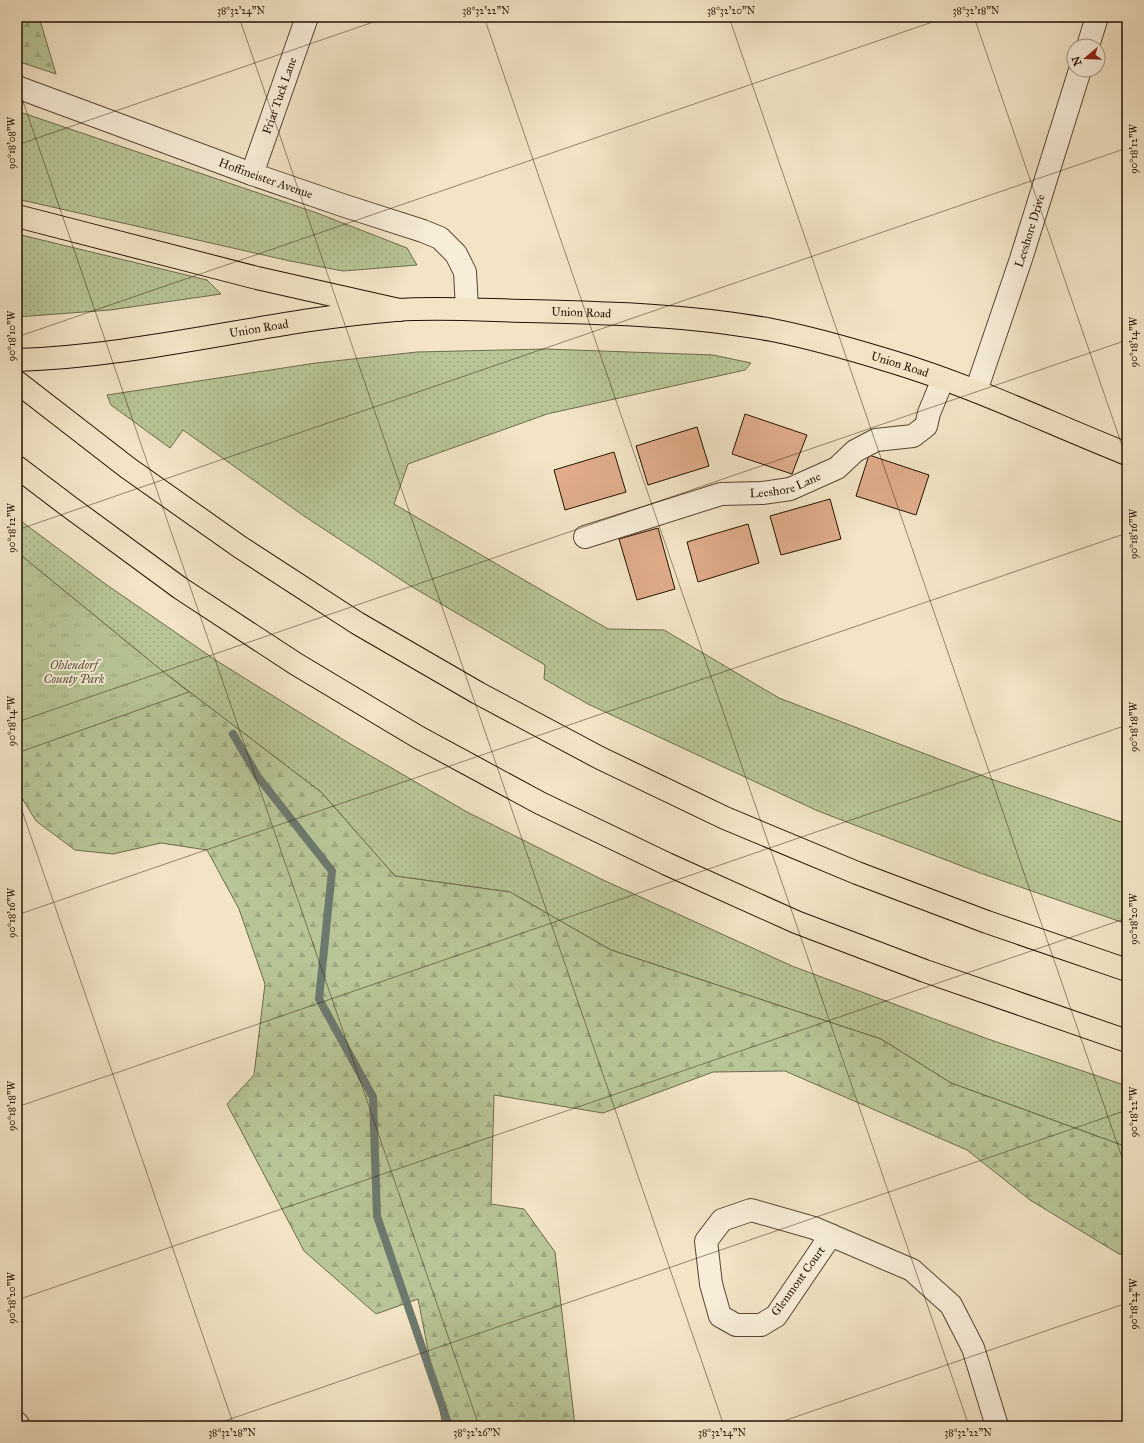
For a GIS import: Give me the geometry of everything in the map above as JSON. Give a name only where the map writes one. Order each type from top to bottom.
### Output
[{"type":"main road","points":[[17,216],[257,278],[399,310]]},
{"type":"main road","name":"Union Road","points":[[17,360],[75,357],[131,350],[340,315],[399,310],[467,309],[663,317],[716,322],[772,330],[893,362],[943,378],[1127,454]]},
{"type":"main road","points":[[17,382],[153,486],[240,547],[351,619],[478,693],[593,755],[725,818],[857,873],[987,922],[1127,970]]},
{"type":"main road","points":[[17,467],[180,588],[296,664],[418,737],[540,803],[667,864],[796,922],[925,972],[1127,1041]]},
{"type":"street","name":"Friar Tuck Lane","points":[[252,174],[307,17]]},
{"type":"street","points":[[1090,38],[1097,17]]},
{"type":"street","name":"Leeshore Drive","points":[[976,391],[1077,78]]},
{"type":"street","name":"Hoffmeister Avenue","points":[[17,87],[252,174],[440,238],[456,254],[465,272],[467,309]]},
{"type":"street","name":"Leeshore Lane","points":[[586,537],[720,494],[762,493],[790,489],[837,468],[854,451],[876,440],[913,436],[926,426],[929,413],[943,378]]},
{"type":"street","name":"Glenmont Court","points":[[831,1235],[776,1316],[761,1325],[736,1325],[720,1316],[711,1284],[706,1241],[722,1220],[751,1210],[814,1228],[831,1235],[912,1270],[951,1305],[973,1348],[997,1426]]},
{"type":"green space","points":[[17,17],[39,17],[56,74],[17,61]]},
{"type":"green space","points":[[17,111],[317,213],[407,248],[417,265],[343,271],[290,261],[17,199]]},
{"type":"green space","points":[[17,234],[207,280],[221,294],[110,310],[17,317]]},
{"type":"green space","points":[[546,349],[713,355],[751,363],[745,370],[547,414],[408,464],[394,504],[608,629],[664,630],[779,698],[991,779],[1127,824],[1127,924],[980,873],[818,811],[588,704],[544,679],[545,665],[409,585],[304,516],[183,430],[170,448],[111,405],[107,395],[316,363],[417,352]]},
{"type":"green space","points":[[17,518],[104,583],[217,661],[347,742],[467,812],[601,879],[792,966],[988,1039],[1127,1086],[1127,1147],[951,1083],[881,1039],[611,950],[510,892],[395,876],[321,792],[166,674],[17,552]]},
{"type":"green space","name":"Ohlendorf County Park","points":[[17,552],[166,674],[189,692],[17,753]]},
{"type":"green space","points":[[166,674],[321,792],[395,876],[510,892],[611,950],[881,1039],[951,1083],[1127,1147],[1127,1254],[1119,1254],[1030,1200],[967,1150],[785,1071],[713,1072],[603,1113],[494,1095],[491,1204],[524,1209],[555,1252],[575,1426],[443,1426],[418,1299],[376,1314],[304,1251],[227,1104],[254,1075],[265,984],[239,909],[207,850],[161,843],[113,854],[75,850],[36,821],[17,790],[17,740]]},
{"type":"building","points":[[745,414],[807,435],[792,474],[732,454]]},
{"type":"building","points":[[697,427],[709,466],[648,485],[636,446]]},
{"type":"building","points":[[614,452],[626,492],[565,510],[554,470]]},
{"type":"building","points":[[869,455],[929,475],[916,515],[856,496]]},
{"type":"building","points":[[830,499],[841,539],[781,555],[770,516]]},
{"type":"building","points":[[748,524],[759,563],[698,582],[687,542]]},
{"type":"building","points":[[658,528],[675,589],[637,600],[619,539]]},
{"type":"waterway","points":[[233,734],[258,777],[332,871],[319,999],[373,1097],[377,1216],[449,1426]]}]
